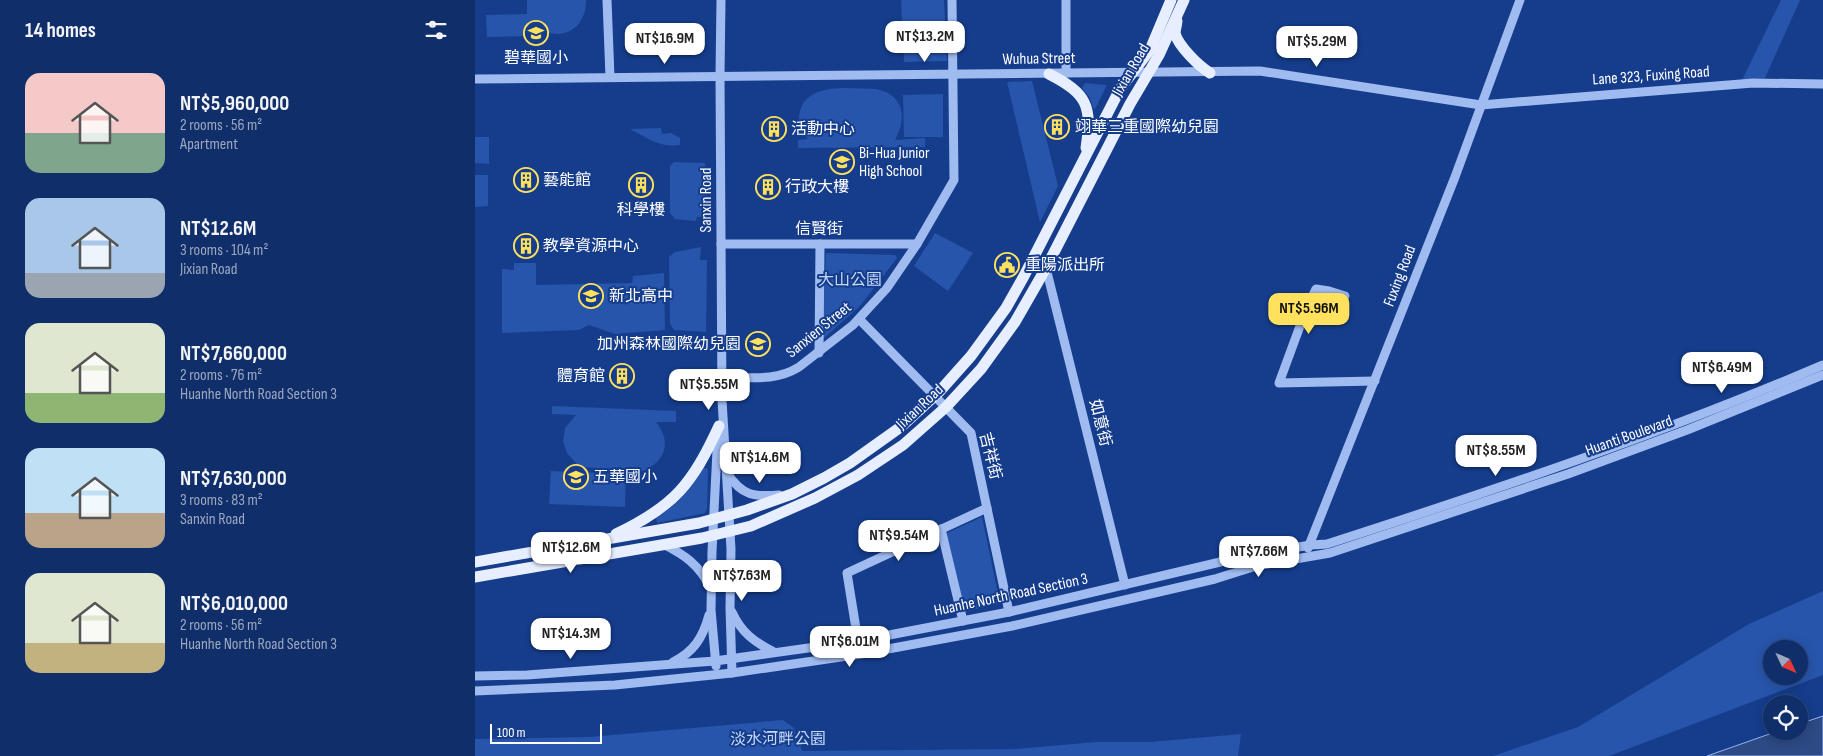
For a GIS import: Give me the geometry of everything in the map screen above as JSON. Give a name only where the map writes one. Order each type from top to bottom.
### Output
[{"type":"main road","name":"Jixian Road","points":[[475,562],[714,520],[792,494],[825,478],[876,446],[902,426],[935,396],[971,356],[1006,308],[1120,89],[1150,50],[1171,0]]},
{"type":"main road","name":"Jixian Road","points":[[475,577],[713,536],[751,526],[815,498],[858,475],[903,445],[946,407],[981,369],[1015,322],[1046,268],[1130,104],[1150,72],[1184,0]]},
{"type":"main road","points":[[1177,18],[1175,33],[1193,59],[1210,73]]},
{"type":"main road","points":[[1049,74],[1066,83],[1078,93],[1087,106],[1089,119],[1084,159]]},
{"type":"main road","points":[[603,540],[641,522],[663,507],[680,491],[697,471],[719,426]]},
{"type":"street","points":[[607,0],[610,77]]},
{"type":"street","name":"Sanxin Road","points":[[721,0],[722,400],[730,532]]},
{"type":"street","name":"Sanxien Street","points":[[722,377],[775,378],[788,374],[819,353],[859,319],[892,281],[917,244],[954,180],[952,0]]},
{"type":"street","points":[[1066,0],[1066,73]]},
{"type":"street","name":"Fuxing Road","points":[[1299,559],[1311,545],[1455,177],[1520,0]]},
{"type":"street","name":"Wuhua Street","points":[[475,78],[1260,72],[1481,105]]},
{"type":"street","name":"Lane 323, Fuxing Road","points":[[1481,105],[1753,83],[1823,84]]},
{"type":"street","name":"信賢街","points":[[721,244],[917,244]]},
{"type":"street","points":[[819,353],[820,244]]},
{"type":"street","name":"如意街","points":[[1046,268],[1125,584]]},
{"type":"street","points":[[1345,296],[1316,289],[1307,307],[1279,383],[1375,381]]},
{"type":"street","name":"吉祥街","points":[[859,319],[971,433],[1009,612]]},
{"type":"street","name":"Huanti Boulevard","points":[[1770,393],[1823,366]]},
{"type":"street","name":"Huanti Boulevard","points":[[1299,559],[1329,553],[1568,474],[1770,393],[1823,375]]},
{"type":"street","name":"Sanxin Road","points":[[716,674],[711,589],[722,400]]},
{"type":"street","name":"Huanti Boulevard","points":[[1311,545],[1327,544],[1685,426]]},
{"type":"street","points":[[727,472],[735,484],[749,494],[765,496],[792,494]]},
{"type":"street","points":[[858,641],[847,574],[987,508]]},
{"type":"street","points":[[941,529],[963,621]]},
{"type":"street","points":[[730,532],[732,673]]},
{"type":"street","points":[[663,544],[687,557],[698,568],[711,589]]},
{"type":"street","name":"Huanhe North Road Section 3","points":[[475,676],[527,675],[715,661],[858,641],[1009,612],[1254,554],[1311,545]]},
{"type":"street","name":"Huanhe North Road Section 3","points":[[475,691],[615,685],[732,673],[861,654],[1012,626],[1215,579],[1256,566],[1299,559]]},
{"type":"street","points":[[1168,574],[1171,589]]},
{"type":"street","points":[[730,608],[741,629],[748,637],[774,652]]},
{"type":"street","points":[[668,665],[684,657],[698,643],[707,625],[711,610]]},
{"type":"green space","points":[[527,0],[586,0],[582,19],[577,26],[562,34],[545,31],[536,25],[536,33],[527,33],[527,36],[487,37],[486,15],[527,14]]},
{"type":"green space","points":[[901,0],[944,0],[947,61],[904,62]]},
{"type":"green space","points":[[1781,0],[1800,0],[1765,78],[1742,80]]},
{"type":"green space","points":[[1032,81],[1058,186],[1040,222],[1007,82]]},
{"type":"green space","points":[[1085,83],[1107,85],[1095,109],[1090,98],[1082,88]]},
{"type":"green space","points":[[832,89],[876,89],[892,96],[901,108],[901,123],[895,140],[925,138],[925,147],[798,148],[798,140],[808,139],[800,126],[800,111],[805,101],[812,95]]},
{"type":"green space","points":[[943,94],[943,137],[904,137],[903,95]]},
{"type":"green space","points":[[661,128],[662,134],[671,133],[680,138],[680,145],[660,144],[630,129]]},
{"type":"green space","points":[[475,137],[489,137],[489,164],[475,163]]},
{"type":"green space","points":[[674,162],[705,163],[705,217],[697,217],[696,221],[675,219],[670,213],[670,166]]},
{"type":"green space","points":[[475,175],[488,175],[488,206],[475,207]]},
{"type":"green space","points":[[935,233],[973,253],[948,291],[914,266]]},
{"type":"green space","points":[[701,247],[700,260],[707,260],[706,332],[674,330],[670,324],[669,257],[675,252]]},
{"type":"green space","name":"大山公園","points":[[826,253],[895,255],[897,258],[860,306],[822,340]]},
{"type":"green space","points":[[514,263],[536,263],[536,285],[632,283],[633,276],[664,273],[665,330],[615,334],[589,325],[579,330],[502,333],[502,269],[514,270]]},
{"type":"green space","points":[[552,406],[676,411],[676,422],[656,422],[664,437],[664,450],[657,462],[643,471],[583,467],[577,464],[567,453],[563,441],[565,428],[576,415],[552,414]]},
{"type":"green space","points":[[702,468],[707,468],[708,471],[707,508],[705,513],[657,523],[656,518],[682,496]]},
{"type":"green space","points":[[551,471],[626,474],[625,507],[549,504]]},
{"type":"green space","points":[[982,517],[1000,603],[964,612],[945,534]]},
{"type":"green space","points":[[1823,591],[1823,675],[1808,681],[1808,640],[1763,640],[1763,685],[1797,685],[1770,695],[1763,695],[1763,698],[1609,756],[1493,756],[1578,727],[1749,624]]},
{"type":"green space","name":"淡水河畔公園","points":[[783,720],[794,728],[802,751],[1016,749],[1096,742],[1151,742],[1241,734],[1238,756],[475,756],[475,739],[590,737]]},
{"type":"shaded area","points":[[1823,716],[1823,756],[1707,756],[1763,736],[1763,740],[1808,740],[1808,721]]},
{"type":"place","name":"碧華國小","points":[[536,33]]},
{"type":"place","name":"翊華三重國際幼兒園","points":[[1057,127]]},
{"type":"place","name":"活動中心","points":[[774,129]]},
{"type":"place","name":"Bi-Hua Junior High School","points":[[842,162]]},
{"type":"place","name":"藝能館","points":[[526,180]]},
{"type":"place","name":"科學樓","points":[[641,185]]},
{"type":"place","name":"行政大樓","points":[[768,187]]},
{"type":"place","name":"教學資源中心","points":[[526,246]]},
{"type":"place","name":"重陽派出所","points":[[1007,265]]},
{"type":"place","name":"新北高中","points":[[591,296]]},
{"type":"place","name":"加州森林國際幼兒園","points":[[758,344]]},
{"type":"place","name":"體育館","points":[[622,376]]},
{"type":"place","name":"五華國小","points":[[576,477]]}]
